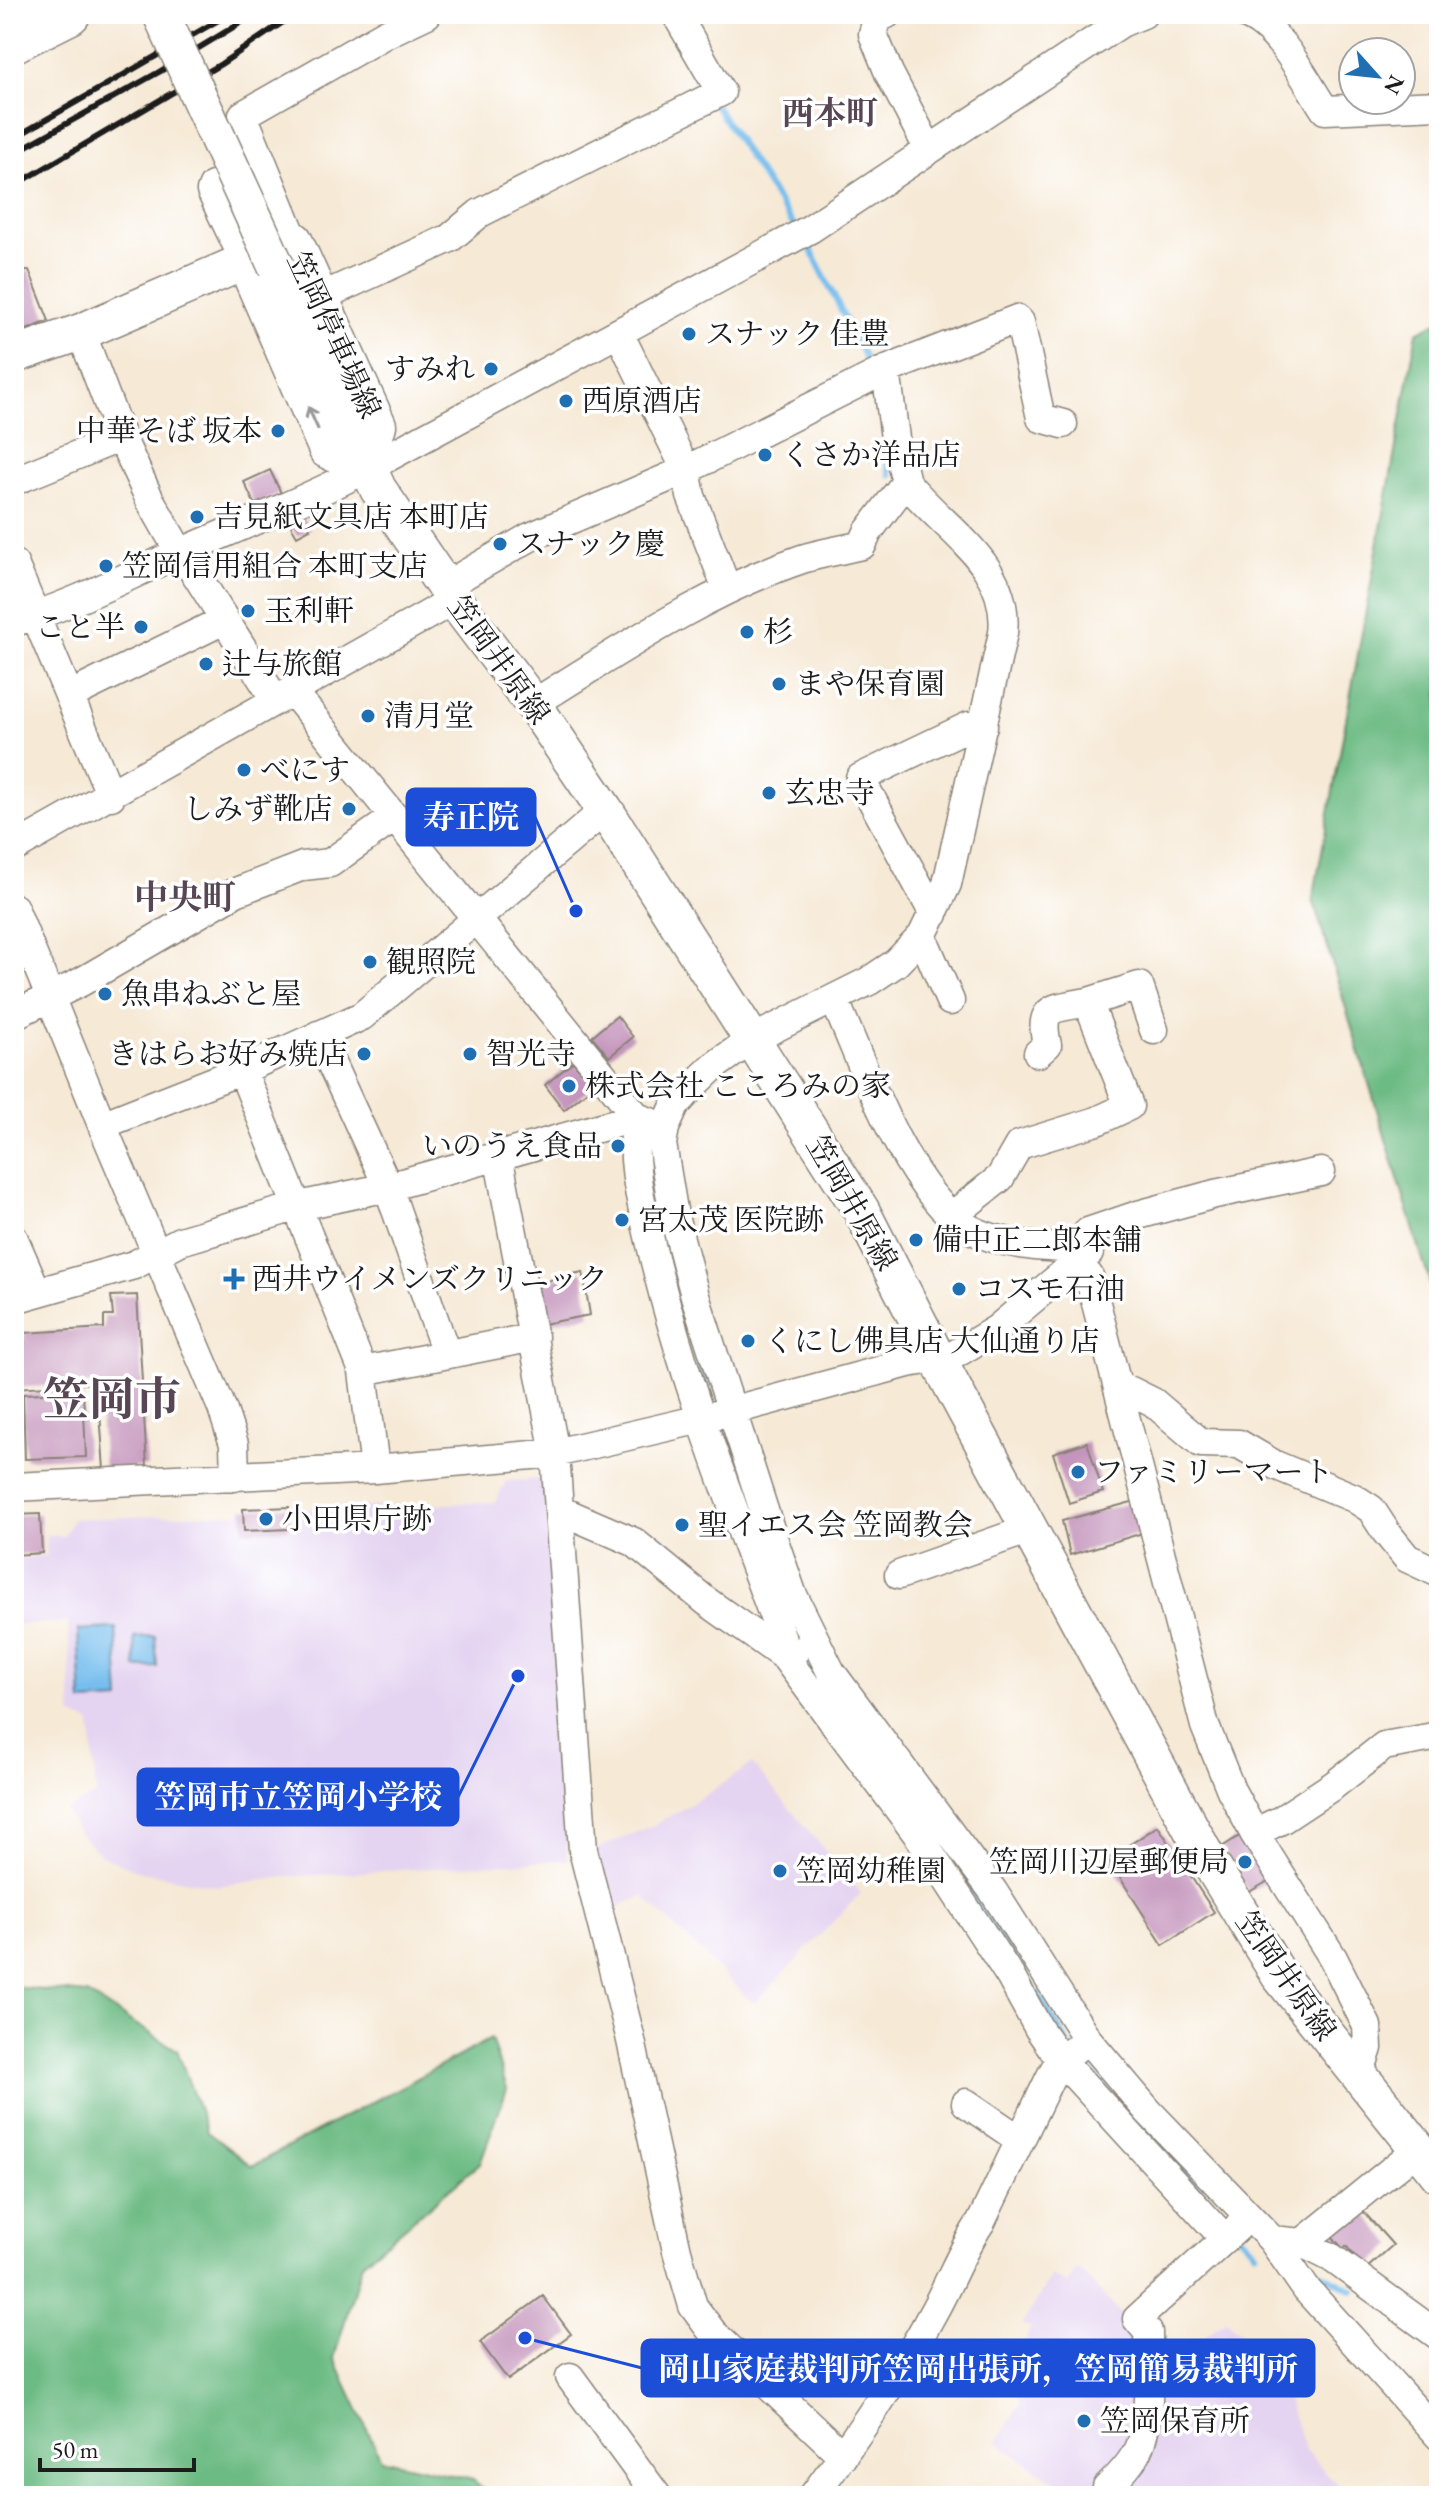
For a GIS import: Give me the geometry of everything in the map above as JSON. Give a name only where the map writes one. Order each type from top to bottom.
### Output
[{"type":"highway","points":[[19,48],[70,14]]},
{"type":"main road","name":"笠岡井原線","points":[[161,14],[366,469],[605,810],[861,1210],[938,1360],[1207,1858],[1279,1975],[1429,2162]]},
{"type":"main road","name":"笠岡停車場線","points":[[14,355],[81,332],[272,256],[321,297],[378,425],[366,469]]},
{"type":"street","points":[[272,256],[243,115],[385,34],[427,14]]},
{"type":"street","points":[[321,297],[450,238],[480,213],[721,92],[676,14]]},
{"type":"street","points":[[887,14],[877,19],[873,34],[889,73],[929,150]]},
{"type":"street","points":[[24,620],[301,502],[619,333],[800,234],[1121,23],[1143,14]]},
{"type":"street","points":[[1244,14],[1254,17],[1271,31],[1325,110],[1439,105]]},
{"type":"street","points":[[213,186],[211,191],[272,256]]},
{"type":"street","points":[[14,848],[285,697],[450,593],[530,537],[686,470],[878,374],[1017,319],[1041,418],[1063,424]]},
{"type":"street","points":[[81,332],[121,437],[150,500],[224,620],[285,697],[395,817],[476,918],[652,1123],[662,1144],[661,1219],[681,1300],[757,1534],[781,1636],[801,1649],[867,1746],[931,1831],[1039,2029],[1074,2049],[1236,2228],[1272,2240],[1302,2243],[1332,2258],[1439,2336]]},
{"type":"street","points":[[619,333],[686,470],[691,496],[727,589]]},
{"type":"street","points":[[14,1239],[25,1296],[134,1265],[180,1241],[299,1206],[388,1187],[498,1155],[652,1123],[675,1106],[713,1067],[751,1040],[834,999],[896,963],[947,884],[977,726],[1003,633],[1004,605],[989,569],[902,487],[895,438],[878,374]]},
{"type":"street","points":[[14,481],[121,437]]},
{"type":"street","points":[[533,704],[629,644],[727,589],[803,559],[862,545],[868,532],[902,487]]},
{"type":"street","points":[[14,564],[24,620],[69,696],[111,796]]},
{"type":"street","points":[[69,696],[224,620]]},
{"type":"street","points":[[950,1001],[927,912],[860,778],[977,726]]},
{"type":"street","points":[[102,1125],[242,1070],[362,1016],[605,810]]},
{"type":"street","points":[[14,1015],[51,998],[236,892],[303,866],[330,863],[395,817]]},
{"type":"street","points":[[14,908],[222,1408],[234,1444],[235,1477]]},
{"type":"street","points":[[1038,1053],[1047,1045],[1042,1024],[1052,1010],[1139,986],[1154,1030]]},
{"type":"street","points":[[834,999],[903,1150],[932,1196],[952,1216],[985,1235],[1081,1259]]},
{"type":"street","points":[[952,1216],[1000,1178],[1019,1145],[1097,1121],[1129,1106],[1088,1002]]},
{"type":"street","points":[[318,1035],[388,1187],[446,1353]]},
{"type":"street","points":[[242,1070],[363,1371],[375,1469]]},
{"type":"street","points":[[498,1155],[555,1453],[583,1850],[630,2036],[677,2251],[693,2306],[713,2333],[843,2456]]},
{"type":"street","points":[[1321,1172],[1215,1194],[1088,1232],[1081,1259],[1118,1388],[1205,1726],[1231,1790],[1254,1833],[1333,1958],[1367,2026],[1368,2048],[1359,2075]]},
{"type":"street","points":[[14,1487],[375,1469],[555,1453],[908,1363],[952,1356],[997,1329],[1081,1259]]},
{"type":"street","points":[[363,1371],[534,1337]]},
{"type":"street","points":[[1118,1388],[1153,1402],[1201,1443],[1239,1444],[1275,1465],[1354,1498],[1371,1509],[1407,1558],[1439,1573]]},
{"type":"street","points":[[560,1510],[634,1542],[706,1601],[801,1649]]},
{"type":"street","points":[[899,1575],[1030,1529]]},
{"type":"street","points":[[1254,1833],[1281,1820],[1334,1785],[1384,1746],[1439,1736]]},
{"type":"street","points":[[813,2496],[895,2379],[935,2309],[1020,2140],[1074,2049]]},
{"type":"street","points":[[966,2103],[1020,2140]]},
{"type":"street","points":[[1302,2243],[1429,2162]]},
{"type":"street","points":[[1107,2496],[1107,2488],[1137,2452],[1145,2425],[1148,2332],[1137,2319],[1236,2228]]},
{"type":"street","points":[[1272,2240],[1306,2289],[1439,2436]]},
{"type":"street","points":[[570,2377],[657,2496]]},
{"type":"shaded area","points":[[544,1479],[572,1841],[566,1842],[567,1860],[285,1877],[217,1886],[141,1872],[101,1855],[77,1831],[66,1810],[96,1795],[91,1723],[72,1716],[68,1622],[14,1625],[14,1559],[47,1555],[46,1535],[64,1536],[73,1519],[241,1513],[241,1508],[291,1506],[292,1510],[495,1502],[506,1481]]},
{"type":"shaded area","points":[[752,1764],[861,1893],[754,2004],[643,1896],[609,1911],[592,1851],[656,1824]]},
{"type":"shaded area","points":[[1077,2268],[1143,2337],[1140,2424],[1105,2483],[1067,2490],[997,2442],[1020,2405],[1008,2369],[1031,2329],[1023,2324],[1051,2276],[1068,2284]]},
{"type":"shaded area","points":[[1226,2320],[1248,2340],[1282,2385],[1305,2450],[1348,2496],[1113,2496],[1155,2374]]},
{"type":"green space","points":[[1439,321],[1439,1313],[1313,900],[1417,332]]},
{"type":"green space","points":[[14,1987],[87,1994],[177,2050],[207,2132],[252,2166],[491,2039],[507,2089],[480,2163],[362,2263],[334,2358],[381,2459],[473,2480],[492,2496],[14,2496]]},
{"type":"water","points":[[116,1628],[120,1700],[82,1702],[78,1630]]},
{"type":"water","points":[[155,1636],[157,1667],[136,1668],[134,1637]]},
{"type":"building","points":[[29,270],[49,321],[14,335],[14,276]]},
{"type":"building","points":[[270,470],[281,493],[255,505],[244,482]]},
{"type":"building","points":[[303,517],[310,529],[297,536],[290,524]]},
{"type":"building","points":[[617,1016],[633,1037],[609,1057],[592,1036]]},
{"type":"building","name":"株式会社 こころみの家","points":[[573,1062],[593,1086],[564,1110],[545,1085]]},
{"type":"building","points":[[583,1272],[590,1315],[543,1324],[534,1290],[554,1278]]},
{"type":"building","points":[[137,1295],[147,1467],[104,1470],[98,1383],[14,1388],[14,1343],[25,1342],[24,1333],[104,1328],[104,1316],[113,1316],[111,1296]]},
{"type":"building","points":[[83,1391],[86,1457],[25,1459],[23,1394]]},
{"type":"building","points":[[1087,1442],[1103,1492],[1069,1503],[1053,1453]]},
{"type":"building","points":[[1139,1500],[1146,1532],[1070,1555],[1062,1521]]},
{"type":"building","name":"小田県庁跡","points":[[289,1507],[289,1529],[244,1531],[243,1509]]},
{"type":"building","points":[[40,1514],[42,1553],[14,1555],[14,1515]]},
{"type":"building","points":[[1158,1826],[1214,1912],[1163,1945],[1108,1859]]},
{"type":"building","points":[[1244,1833],[1272,1879],[1249,1892],[1222,1847]]},
{"type":"building","points":[[1362,2210],[1393,2245],[1366,2269],[1346,2246],[1343,2249],[1332,2236]]},
{"type":"building","points":[[543,2296],[571,2334],[508,2380],[480,2342]]},
{"type":"waterway","points":[[715,105],[796,229]]},
{"type":"waterway","points":[[806,240],[871,370]]},
{"type":"waterway","points":[[884,447],[890,475]]},
{"type":"waterway","points":[[662,1101],[670,1087],[692,1069]]},
{"type":"waterway","points":[[649,1146],[659,1222]]},
{"type":"waterway","points":[[670,1264],[713,1407]]},
{"type":"waterway","points":[[717,1421],[737,1479]]},
{"type":"waterway","points":[[969,1888],[1069,2044]]},
{"type":"waterway","points":[[1078,2056],[1210,2202]]},
{"type":"waterway","points":[[1239,2234],[1256,2252]]},
{"type":"waterway","points":[[1300,2262],[1353,2290]]},
{"type":"railway","points":[[14,138],[229,14]]},
{"type":"railway","points":[[14,153],[255,14]]},
{"type":"railway","points":[[14,186],[221,64],[295,14]]},
{"type":"place","name":"スナック 佳豊","points":[[689,334]]},
{"type":"place","name":"すみれ","points":[[491,369]]},
{"type":"place","name":"西原酒店","points":[[566,401]]},
{"type":"place","name":"中華そば 坂本","points":[[278,431]]},
{"type":"place","name":"くさか洋品店","points":[[765,455]]},
{"type":"place","name":"吉見紙文具店 本町店","points":[[197,517]]},
{"type":"place","name":"スナック慶","points":[[500,544]]},
{"type":"place","name":"笠岡信用組合 本町支店","points":[[106,566]]},
{"type":"place","name":"玉利軒","points":[[248,611]]},
{"type":"place","name":"こと半","points":[[141,627]]},
{"type":"place","name":"杉","points":[[747,632]]},
{"type":"place","name":"辻与旅館","points":[[206,664]]},
{"type":"place","name":"まや保育園","points":[[779,684]]},
{"type":"place","name":"清月堂","points":[[368,716]]},
{"type":"place","name":"べにす","points":[[244,770]]},
{"type":"place","name":"玄忠寺","points":[[769,793]]},
{"type":"place","name":"しみず靴店","points":[[349,809]]},
{"type":"place","name":"寿正院","points":[[576,911]]},
{"type":"place","name":"観照院","points":[[370,962]]},
{"type":"place","name":"魚串ねぶと屋","points":[[105,994]]},
{"type":"place","name":"きはらお好み焼店","points":[[364,1054]]},
{"type":"place","name":"智光寺","points":[[470,1054]]},
{"type":"place","name":"株式会社 こころみの家","points":[[569,1086]]},
{"type":"place","name":"いのうえ食品","points":[[618,1146]]},
{"type":"place","name":"宮太茂 医院跡","points":[[622,1220]]},
{"type":"place","name":"備中正二郎本舗","points":[[916,1240]]},
{"type":"place","name":"西井ウイメンズクリニック","points":[[234,1279]]},
{"type":"place","name":"コスモ石油","points":[[959,1289]]},
{"type":"place","name":"くにし佛具店 大仙通り店","points":[[748,1341]]},
{"type":"place","name":"ファミリーマート","points":[[1078,1472]]},
{"type":"place","name":"小田県庁跡","points":[[266,1519]]},
{"type":"place","name":"聖イエス会 笠岡教会","points":[[682,1525]]},
{"type":"place","name":"笠岡市立笠岡小学校","points":[[518,1676]]},
{"type":"place","name":"笠岡川辺屋郵便局","points":[[1245,1862]]},
{"type":"place","name":"笠岡幼稚園","points":[[780,1871]]},
{"type":"place","name":"岡山家庭裁判所笠岡出張所，笠岡簡易裁判所","points":[[525,2338]]},
{"type":"place","name":"笠岡保育所","points":[[1084,2421]]},
{"type":"district","name":"西本町","points":[[830,113]]},
{"type":"district","name":"中央町","points":[[185,897]]},
{"type":"district","name":"笠岡市","points":[[112,1399]]}]
